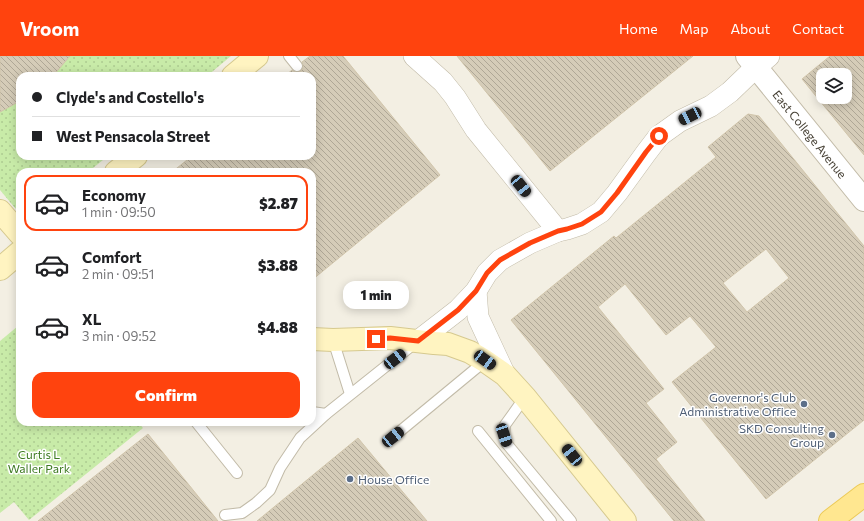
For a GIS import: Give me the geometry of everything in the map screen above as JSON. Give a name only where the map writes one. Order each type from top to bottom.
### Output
[{"type":"main road","points":[[238,72],[257,56]]},
{"type":"main road","points":[[121,168],[131,160]]},
{"type":"main road","points":[[0,211],[16,229]]},
{"type":"main road","points":[[0,269],[16,255]]},
{"type":"main road","points":[[323,339],[390,338],[448,344],[470,352],[485,360],[505,375],[525,397],[625,521]]},
{"type":"main road","points":[[830,521],[864,494]]},
{"type":"street","points":[[414,56],[443,82],[455,97],[476,130],[558,231]]},
{"type":"street","points":[[418,341],[458,310],[476,291],[487,273],[500,260],[530,243],[558,231],[582,224],[601,212],[659,136],[680,121],[711,106],[730,92],[757,60]]},
{"type":"street","name":"East College Avenue","points":[[757,60],[864,200]]},
{"type":"street","points":[[476,291],[478,317],[505,375]]},
{"type":"lane","points":[[289,56],[297,66]]},
{"type":"lane","points":[[323,339],[350,394]]},
{"type":"lane","points":[[316,423],[350,394],[418,341]]},
{"type":"lane","points":[[393,437],[485,360]]},
{"type":"lane","points":[[525,397],[505,425],[504,435],[507,444],[570,521]]},
{"type":"lane","points":[[316,413],[326,414]]},
{"type":"lane","points":[[199,426],[237,474]]},
{"type":"lane","points":[[225,515],[242,513],[270,490],[280,468],[300,438],[313,426]]},
{"type":"lane","points":[[478,431],[551,521]]},
{"type":"green space","points":[[0,56],[231,56],[212,72],[16,72],[16,160],[103,160],[93,168],[16,168],[16,209],[0,190]]},
{"type":"green space","name":"Curtis L Waller Park","points":[[16,328],[16,426],[141,426],[143,428],[29,520],[14,502],[0,513],[0,341]]},
{"type":"building","points":[[0,56],[70,56],[56,72],[16,72],[16,103],[0,112]]},
{"type":"building","points":[[310,56],[343,56],[440,175],[316,277],[316,168],[177,168],[187,160],[316,160],[316,72],[295,72],[301,71],[303,68],[302,62]]},
{"type":"building","points":[[457,56],[693,56],[550,171]]},
{"type":"building","points":[[830,56],[864,56],[864,155],[822,104],[852,104],[852,68],[816,68],[816,96],[802,79]]},
{"type":"building","points":[[748,114],[759,116],[864,246],[864,420],[766,499],[672,382],[716,347],[690,316],[666,335],[625,284],[598,307],[664,389],[646,403],[677,442],[656,459],[705,521],[674,521],[511,320],[614,236],[616,238],[716,157],[708,147]],"holes":[[[766,249],[789,278],[747,312],[723,283]]]},
{"type":"building","points":[[148,434],[218,521],[38,521]]},
{"type":"building","name":"House Office","points":[[358,438],[427,521],[257,521]]},
{"type":"place","name":"Governor's Club Administrative Office","points":[[804,404]]},
{"type":"place","name":"SKD Consulting Group","points":[[832,435]]},
{"type":"place","name":"House Office","points":[[350,479]]},
{"type":"route","points":[[376,339],[390,338],[418,341],[458,310],[476,291],[487,273],[500,260],[530,243],[558,231],[582,224],[601,212],[659,136]]}]
